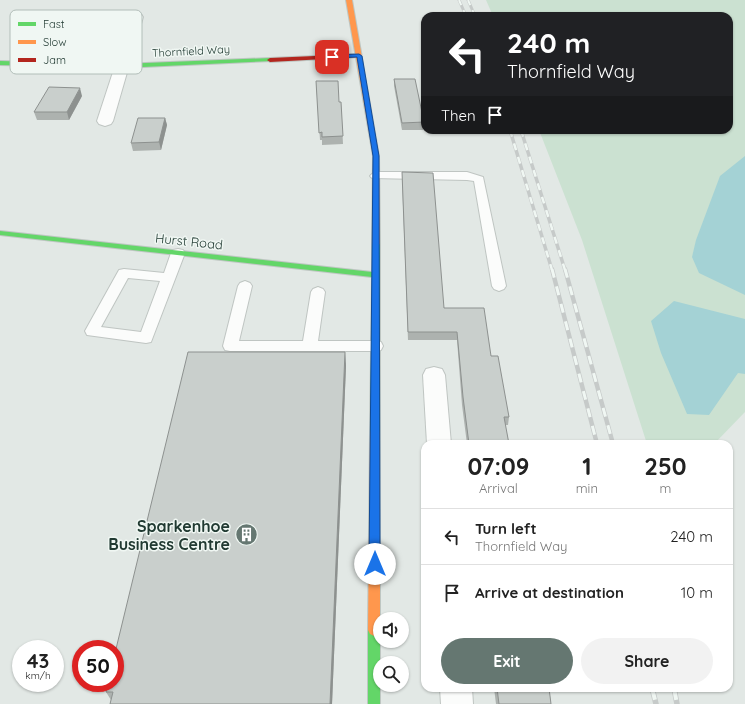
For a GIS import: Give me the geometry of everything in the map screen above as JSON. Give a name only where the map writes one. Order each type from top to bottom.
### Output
[{"type":"main road","points":[[349,0],[375,146],[376,346],[374,704]]},
{"type":"main road","name":"Thornfield Way","points":[[142,65],[359,56]]},
{"type":"main road","name":"Thornfield Way","points":[[0,63],[10,63]]},
{"type":"main road","name":"Hurst Road","points":[[0,233],[376,276]]},
{"type":"street","points":[[105,122],[119,74]]},
{"type":"street","points":[[434,376],[439,440]]},
{"type":"street","points":[[456,692],[458,704]]},
{"type":"lane","points":[[376,176],[467,176],[479,179],[499,286]]},
{"type":"lane","points":[[169,278],[124,273],[92,331],[146,338],[169,278],[178,253]]},
{"type":"lane","points":[[245,286],[230,346],[376,346]]},
{"type":"lane","points":[[310,346],[318,292]]},
{"type":"green space","points":[[486,0],[745,0],[745,412],[718,440],[646,440],[582,240],[541,134],[733,134],[733,12],[491,12]]},
{"type":"water","points":[[745,156],[745,295],[699,273],[692,257],[696,240],[720,176]]},
{"type":"water","points":[[674,301],[745,319],[745,374],[738,373],[709,415],[687,414],[661,353],[651,321]]},
{"type":"building","points":[[394,79],[415,79],[421,108],[421,122],[402,123]]},
{"type":"building","points":[[316,81],[338,81],[343,136],[322,137],[322,132],[319,133]]},
{"type":"building","points":[[49,87],[80,88],[67,112],[34,112]]},
{"type":"building","points":[[138,118],[165,118],[159,142],[131,143]]},
{"type":"building","points":[[402,172],[433,173],[444,308],[484,308],[491,356],[498,356],[509,417],[504,417],[508,440],[468,440],[457,332],[408,332]]},
{"type":"building","name":"Sparkenhoe Business Centre","points":[[188,352],[345,352],[330,704],[110,704],[113,692],[124,692],[124,640],[118,640]]},
{"type":"building","points":[[498,692],[550,692],[551,704],[499,704]]},
{"type":"railway","points":[[459,0],[464,12]]},
{"type":"railway","points":[[468,0],[473,12]]},
{"type":"railway","points":[[511,134],[552,270]]},
{"type":"railway","points":[[522,134],[565,270]]},
{"type":"railway","points":[[552,269],[596,440]]},
{"type":"railway","points":[[565,269],[612,440]]},
{"type":"railway","points":[[653,692],[656,704]]},
{"type":"railway","points":[[675,692],[677,704]]},
{"type":"traffic: fast","points":[[142,65],[270,60]]},
{"type":"traffic: fast","points":[[0,63],[10,63]]},
{"type":"traffic: fast","points":[[0,233],[376,275]]},
{"type":"traffic: fast","points":[[375,433],[376,244]]},
{"type":"traffic: fast","points":[[374,648],[374,704]]},
{"type":"traffic: slow","points":[[349,0],[376,156],[376,244]]},
{"type":"traffic: slow","points":[[374,612],[375,433]]},
{"type":"traffic: jam","points":[[270,60],[359,56]]},
{"type":"place","name":"Sparkenhoe Business Centre","points":[[246,535]]},
{"type":"route","points":[[332,57],[359,56],[376,156],[375,564]]}]
